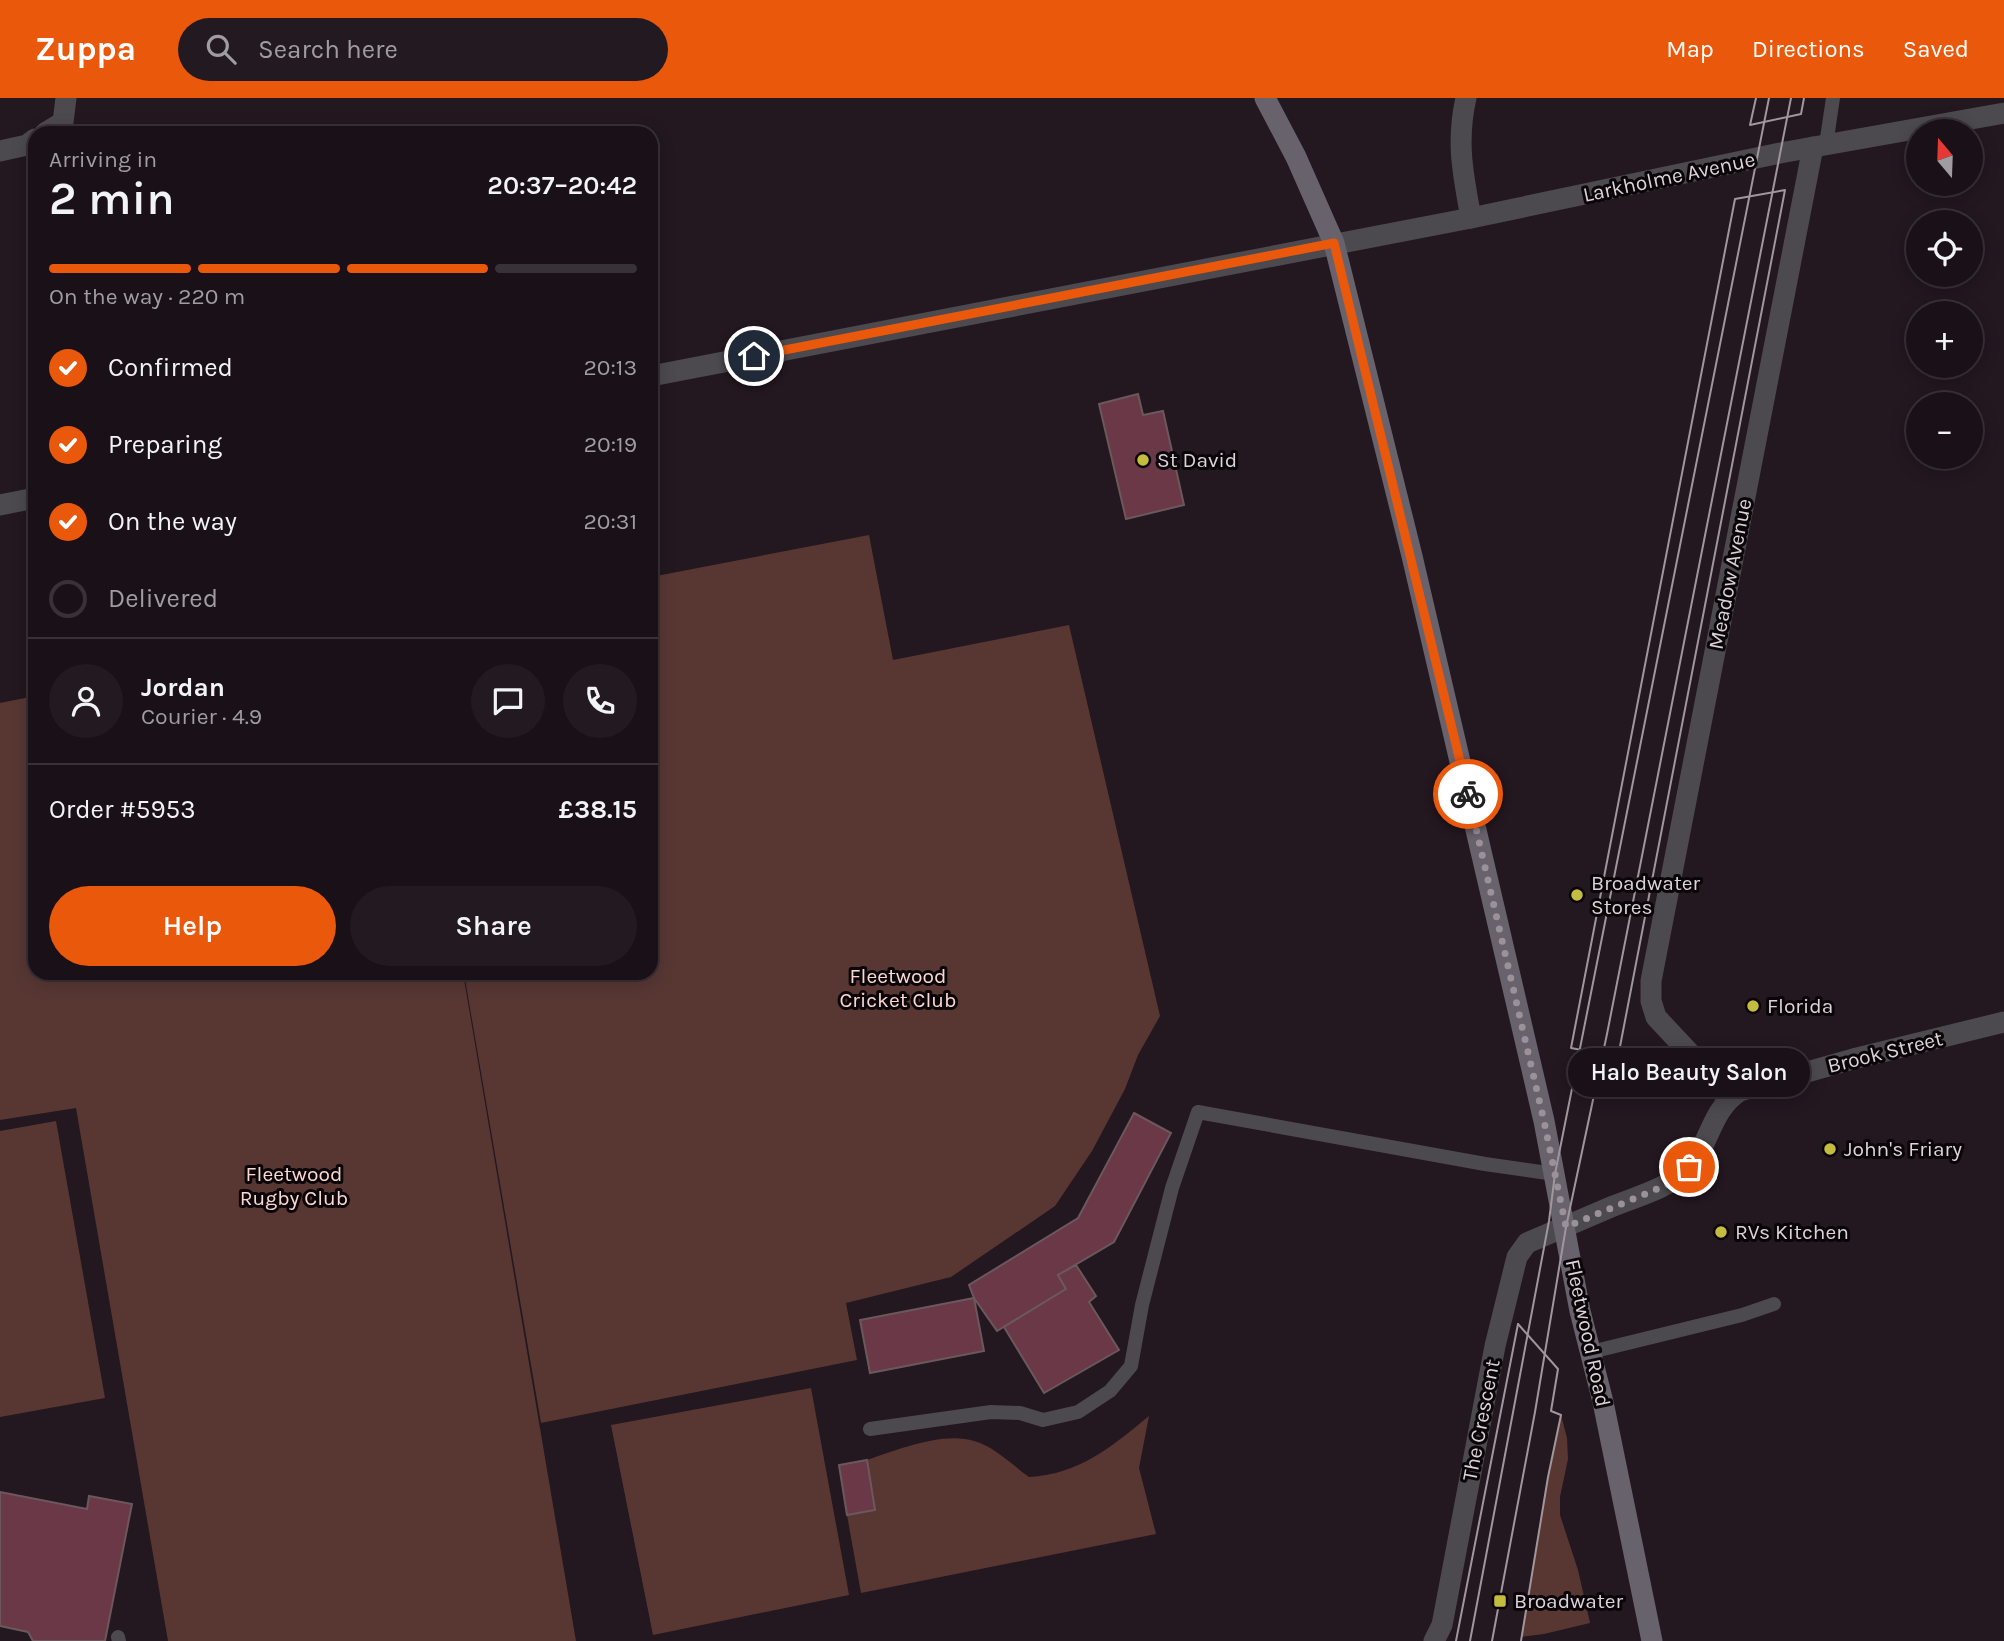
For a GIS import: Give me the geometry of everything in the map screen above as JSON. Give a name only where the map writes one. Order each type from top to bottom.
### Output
[{"type":"street","points":[[57,126],[63,122],[66,98]]},
{"type":"street","name":"Fleetwood Road","points":[[1265,98],[1296,157],[1334,243],[1459,753],[1555,1174],[1580,1311],[1652,1641]]},
{"type":"street","points":[[1466,98],[1461,123],[1460,162],[1471,218]]},
{"type":"street","name":"Larkholme Avenue","points":[[658,375],[1471,218],[1819,146],[2004,113]]},
{"type":"street","points":[[0,151],[28,144]]},
{"type":"street","name":"Meadow Avenue","points":[[1727,1099],[1713,1079],[1656,1017],[1650,1001],[1657,954],[1819,146]]},
{"type":"street","points":[[0,505],[28,499]]},
{"type":"street","name":"Brook Street","points":[[1727,1099],[1756,1084],[2004,1022]]},
{"type":"street","points":[[1566,1227],[1669,1184],[1689,1167],[1727,1099]]},
{"type":"street","name":"The Crescent","points":[[1434,1641],[1442,1625],[1495,1346],[1517,1257],[1527,1243],[1566,1227]]},
{"type":"lane","points":[[1819,146],[1833,98]]},
{"type":"lane","points":[[870,1429],[991,1412],[1020,1413],[1043,1420],[1077,1412],[1110,1391],[1131,1366],[1142,1305],[1172,1188],[1198,1112],[1485,1164],[1555,1174]]},
{"type":"lane","points":[[1591,1352],[1741,1315],[1774,1304]]},
{"type":"green space","name":"Fleetwood Cricket Club","points":[[869,535],[893,660],[1069,625],[1160,1016],[1138,1055],[1125,1089],[1092,1151],[1055,1206],[951,1277],[846,1303],[857,1360],[541,1423],[465,980],[658,980],[658,576]]},
{"type":"green space","name":"Fleetwood Rugby Club","points":[[28,697],[28,980],[464,980],[576,1641],[168,1641],[76,1108],[0,1120],[0,703]]},
{"type":"green space","points":[[56,1121],[105,1398],[0,1417],[0,1131]]},
{"type":"green space","points":[[811,1388],[849,1595],[653,1635],[611,1425]]},
{"type":"green space","points":[[1561,1415],[1567,1438],[1568,1459],[1560,1497],[1560,1515],[1578,1570],[1590,1623],[1521,1637],[1548,1477]]},
{"type":"green space","points":[[1149,1416],[1139,1468],[1156,1534],[861,1593],[847,1515],[875,1510],[867,1460],[920,1443],[949,1438],[962,1439],[989,1447],[1029,1477],[1047,1475],[1064,1471],[1094,1457]]},
{"type":"building","name":"St David","points":[[1138,394],[1143,415],[1163,411],[1184,505],[1126,519],[1099,404]]},
{"type":"building","points":[[1134,1113],[1171,1133],[1114,1242],[1058,1275],[1066,1289],[997,1331],[974,1298],[969,1285],[1078,1218]]},
{"type":"building","points":[[1076,1265],[1096,1296],[1089,1302],[1119,1350],[1044,1393],[1004,1327],[1066,1289],[1058,1275]]},
{"type":"building","points":[[974,1298],[984,1351],[870,1373],[860,1320]]},
{"type":"building","points":[[867,1460],[875,1510],[847,1515],[839,1465]]},
{"type":"building","points":[[0,1492],[87,1509],[89,1496],[132,1504],[105,1641],[33,1641],[28,1632],[0,1626]]},
{"type":"tram line","points":[[1756,98],[1750,125],[1801,114],[1804,98]]},
{"type":"tram line","points":[[1470,1641],[1549,1221],[1555,1174],[1769,98]]},
{"type":"tram line","points":[[1492,1641],[1566,1227],[1607,1034],[1791,98]]},
{"type":"tram line","points":[[1785,190],[1618,1057],[1571,1048],[1735,199],[1785,190]]},
{"type":"tram line","points":[[1518,1324],[1558,1369],[1551,1411],[1561,1415],[1521,1641]]},
{"type":"tram line","points":[[1456,1641],[1518,1324]]},
{"type":"way so far","points":[[1468,794],[1566,1227],[1669,1184],[1689,1167]]},
{"type":"place","name":"St David","points":[[1143,460]]},
{"type":"place","name":"Broadwater Stores","points":[[1577,895]]},
{"type":"place","name":"Florida","points":[[1753,1006]]},
{"type":"place","name":"John's Friary","points":[[1830,1149]]},
{"type":"place","name":"Halo Beauty Salon","points":[[1689,1167]]},
{"type":"place","name":"RVs Kitchen","points":[[1721,1232]]},
{"type":"place","name":"Broadwater","points":[[1500,1601]]},
{"type":"route","points":[[754,356],[1334,243],[1468,794]]}]
